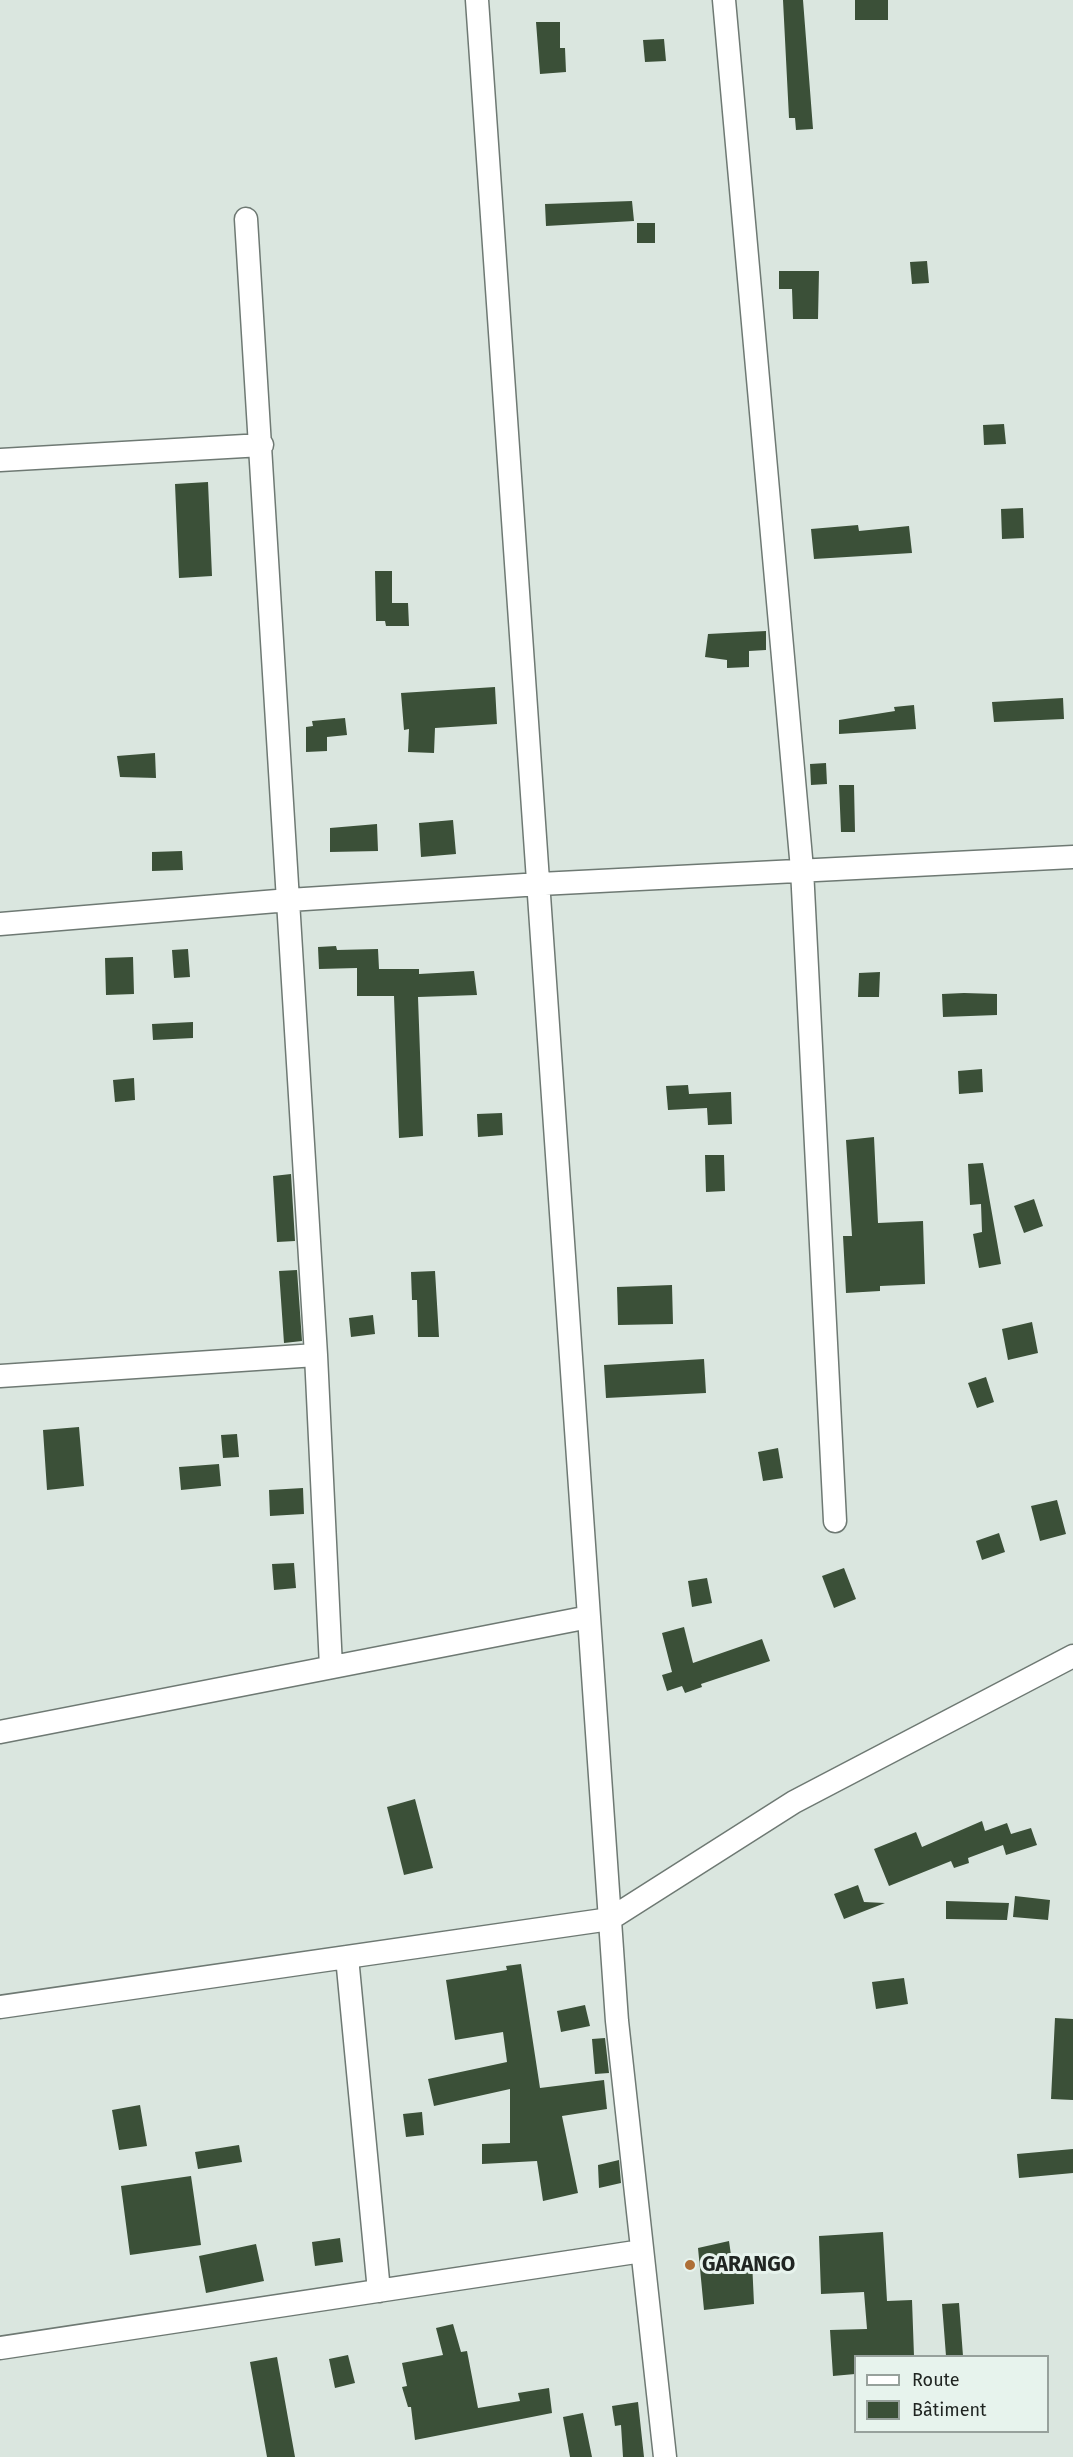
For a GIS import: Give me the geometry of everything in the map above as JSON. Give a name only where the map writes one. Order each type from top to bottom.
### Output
[{"type":"street","points":[[477,0],[617,2020],[665,2457]]},
{"type":"street","points":[[724,0],[802,869],[835,1521]]},
{"type":"street","points":[[246,219],[262,445],[316,1355],[332,1667]]},
{"type":"street","points":[[0,460],[262,445]]},
{"type":"street","points":[[0,924],[289,900],[540,884],[1073,857]]},
{"type":"street","points":[[0,1376],[316,1355]]},
{"type":"street","points":[[0,1732],[590,1617]]},
{"type":"street","points":[[0,2007],[610,1919],[794,1802],[1073,1656]]},
{"type":"street","points":[[346,1957],[379,2291]]},
{"type":"street","points":[[0,2348],[642,2251]]},
{"type":"building","points":[[783,0],[803,0],[813,129],[796,130],[795,118],[789,118]]},
{"type":"building","points":[[855,0],[888,0],[888,20],[855,20]]},
{"type":"building","points":[[536,22],[560,22],[560,48],[565,48],[566,72],[540,74]]},
{"type":"building","points":[[664,39],[666,61],[645,62],[643,40]]},
{"type":"building","points":[[632,201],[634,221],[546,226],[545,204]]},
{"type":"building","points":[[637,223],[655,223],[655,243],[637,243]]},
{"type":"building","points":[[927,261],[929,283],[912,284],[910,262]]},
{"type":"building","points":[[779,271],[819,271],[818,319],[793,319],[792,289],[779,289]]},
{"type":"building","points":[[1004,424],[1006,444],[984,445],[983,425]]},
{"type":"building","points":[[208,482],[212,576],[179,578],[175,484]]},
{"type":"building","points":[[1023,508],[1024,538],[1002,539],[1001,509]]},
{"type":"building","points":[[858,525],[859,531],[909,526],[912,553],[814,559],[811,529]]},
{"type":"building","points":[[375,571],[392,571],[392,603],[408,603],[409,626],[386,626],[385,621],[376,621]]},
{"type":"building","points":[[766,631],[766,650],[749,651],[749,667],[727,668],[727,660],[705,657],[708,634]]},
{"type":"building","points":[[495,687],[497,724],[435,728],[434,753],[408,752],[409,729],[404,730],[401,693]]},
{"type":"building","points":[[1063,698],[1064,719],[994,722],[992,702]]},
{"type":"building","points":[[914,705],[916,729],[839,734],[839,720],[895,711],[894,707]]},
{"type":"building","points":[[345,718],[347,735],[327,737],[327,751],[306,752],[306,727],[313,726],[312,721]]},
{"type":"building","points":[[155,753],[156,778],[120,777],[117,756]]},
{"type":"building","points":[[826,763],[827,784],[811,785],[810,764]]},
{"type":"building","points":[[839,785],[854,785],[855,832],[841,832]]},
{"type":"building","points":[[453,820],[456,854],[421,857],[419,823]]},
{"type":"building","points":[[377,824],[378,851],[330,852],[330,828]]},
{"type":"building","points":[[182,851],[183,870],[152,871],[152,852]]},
{"type":"building","points":[[336,946],[337,950],[378,949],[379,969],[419,969],[419,974],[474,971],[477,995],[418,997],[423,1136],[399,1138],[394,996],[357,996],[357,968],[319,969],[318,947]]},
{"type":"building","points":[[188,949],[190,977],[174,978],[172,950]]},
{"type":"building","points":[[133,957],[134,994],[106,995],[105,958]]},
{"type":"building","points":[[880,972],[879,997],[858,997],[859,973]]},
{"type":"building","points":[[942,994],[997,994],[997,1015],[943,1017]]},
{"type":"building","points":[[193,1022],[193,1038],[153,1040],[152,1024]]},
{"type":"building","points":[[982,1069],[983,1092],[959,1094],[958,1071]]},
{"type":"building","points":[[134,1078],[135,1100],[115,1102],[113,1080]]},
{"type":"building","points":[[688,1085],[689,1094],[731,1092],[732,1124],[708,1125],[707,1108],[668,1110],[666,1086]]},
{"type":"building","points":[[502,1113],[503,1135],[478,1137],[477,1114]]},
{"type":"building","points":[[874,1137],[878,1223],[923,1221],[925,1284],[880,1286],[880,1291],[846,1293],[843,1236],[852,1236],[846,1140]]},
{"type":"building","points":[[705,1155],[724,1155],[725,1191],[706,1192]]},
{"type":"building","points":[[983,1163],[1001,1264],[979,1268],[973,1234],[982,1232],[981,1204],[970,1205],[968,1164]]},
{"type":"building","points":[[291,1174],[295,1241],[277,1242],[273,1176]]},
{"type":"building","points":[[1034,1199],[1043,1226],[1024,1233],[1014,1206]]},
{"type":"building","points":[[297,1270],[302,1341],[284,1343],[279,1271]]},
{"type":"building","points":[[435,1271],[439,1337],[418,1337],[417,1300],[412,1300],[411,1272]]},
{"type":"building","points":[[672,1285],[673,1324],[618,1325],[617,1287]]},
{"type":"building","points":[[373,1315],[375,1334],[351,1337],[349,1318]]},
{"type":"building","points":[[1032,1322],[1038,1353],[1008,1360],[1002,1329]]},
{"type":"building","points":[[704,1359],[706,1393],[606,1398],[604,1365]]},
{"type":"building","points":[[986,1377],[994,1402],[977,1408],[968,1383]]},
{"type":"building","points":[[79,1427],[84,1486],[47,1490],[43,1430]]},
{"type":"building","points":[[237,1434],[239,1457],[223,1458],[221,1435]]},
{"type":"building","points":[[778,1448],[783,1478],[763,1481],[758,1452]]},
{"type":"building","points":[[219,1464],[221,1486],[181,1490],[179,1467]]},
{"type":"building","points":[[303,1488],[304,1514],[270,1516],[269,1490]]},
{"type":"building","points":[[1057,1500],[1066,1534],[1040,1541],[1031,1506]]},
{"type":"building","points":[[999,1533],[1005,1552],[982,1560],[976,1541]]},
{"type":"building","points":[[294,1563],[296,1588],[274,1590],[272,1564]]},
{"type":"building","points":[[844,1568],[856,1599],[834,1608],[822,1576]]},
{"type":"building","points":[[707,1578],[712,1603],[692,1607],[688,1581]]},
{"type":"building","points":[[684,1627],[693,1663],[762,1639],[770,1661],[701,1684],[702,1687],[685,1693],[682,1686],[667,1691],[662,1675],[672,1672],[662,1633]]},
{"type":"building","points":[[415,1799],[433,1868],[404,1875],[387,1807]]},
{"type":"building","points":[[982,1821],[985,1831],[1007,1823],[1011,1834],[1031,1828],[1037,1845],[1006,1855],[1003,1845],[968,1858],[969,1863],[954,1868],[951,1861],[889,1886],[874,1849],[916,1832],[922,1847]]},
{"type":"building","points":[[858,1885],[864,1902],[885,1903],[844,1919],[834,1894]]},
{"type":"building","points":[[1015,1896],[1050,1900],[1048,1920],[1013,1917]]},
{"type":"building","points":[[946,1901],[1009,1903],[1007,1920],[946,1919]]},
{"type":"building","points":[[521,1964],[540,2088],[604,2080],[607,2109],[562,2116],[578,2193],[543,2201],[537,2161],[482,2164],[482,2144],[510,2143],[510,2089],[434,2106],[428,2079],[507,2062],[503,2032],[455,2040],[446,1980],[507,1970],[506,1966]]},
{"type":"building","points":[[904,1978],[908,2004],[876,2009],[872,1982]]},
{"type":"building","points":[[585,2005],[590,2026],[561,2032],[557,2011]]},
{"type":"building","points":[[1055,2018],[1073,2019],[1073,2100],[1051,2099]]},
{"type":"building","points":[[605,2038],[609,2073],[595,2074],[592,2039]]},
{"type":"building","points":[[140,2105],[147,2146],[119,2150],[112,2110]]},
{"type":"building","points":[[422,2112],[424,2135],[406,2137],[403,2114]]},
{"type":"building","points":[[239,2145],[242,2162],[198,2169],[195,2152]]},
{"type":"building","points":[[1073,2149],[1073,2173],[1019,2178],[1017,2154]]},
{"type":"building","points":[[619,2160],[621,2183],[599,2188],[598,2165]]},
{"type":"building","points":[[191,2176],[201,2245],[130,2255],[121,2186]]},
{"type":"building","points":[[883,2232],[887,2301],[912,2300],[914,2355],[854,2355],[854,2374],[833,2376],[830,2330],[867,2329],[864,2292],[821,2294],[819,2236]]},
{"type":"building","points":[[340,2238],[343,2262],[315,2266],[312,2242]]},
{"type":"building","points":[[729,2241],[732,2262],[752,2261],[754,2304],[704,2310],[698,2248]]},
{"type":"building","points":[[256,2244],[264,2281],[206,2293],[199,2256]]},
{"type":"building","points":[[959,2303],[963,2355],[946,2355],[942,2304]]},
{"type":"building","points":[[453,2324],[461,2352],[467,2351],[478,2408],[520,2401],[518,2393],[549,2388],[552,2413],[415,2440],[411,2407],[408,2407],[402,2387],[407,2386],[402,2363],[443,2355],[436,2328]]},
{"type":"building","points":[[348,2355],[355,2383],[335,2388],[329,2359]]},
{"type":"building","points":[[277,2357],[295,2457],[267,2457],[250,2362]]},
{"type":"building","points":[[638,2402],[644,2457],[623,2457],[621,2425],[615,2426],[612,2406]]},
{"type":"building","points":[[583,2413],[592,2457],[570,2457],[563,2417]]},
{"type":"place","name":"GARANGO","points":[[690,2265]]}]
